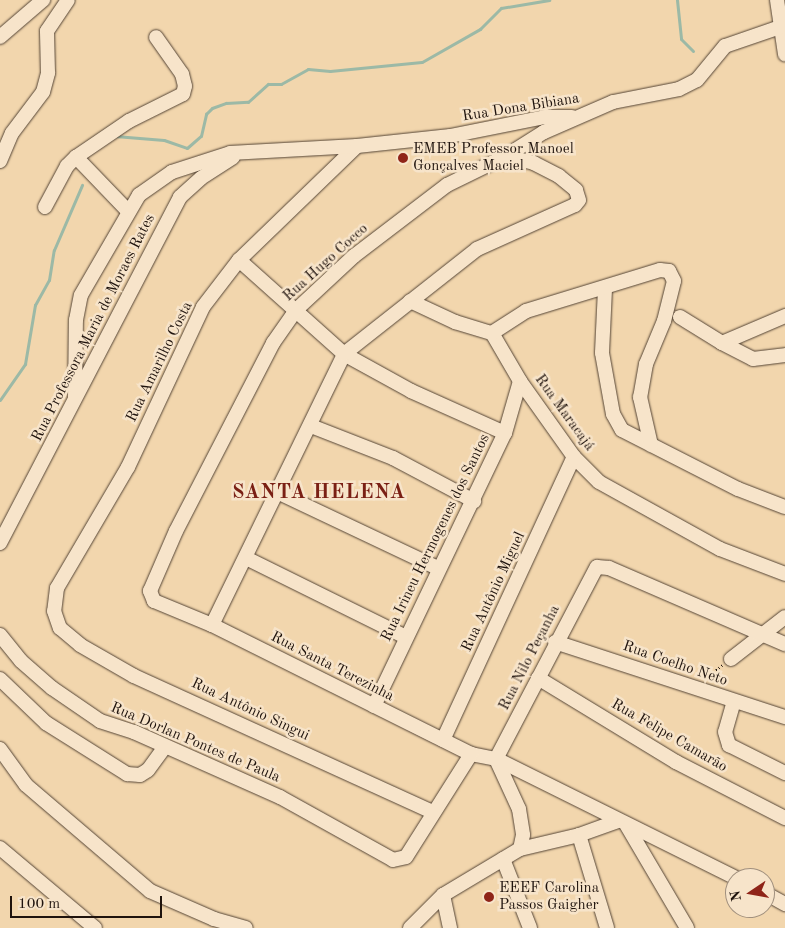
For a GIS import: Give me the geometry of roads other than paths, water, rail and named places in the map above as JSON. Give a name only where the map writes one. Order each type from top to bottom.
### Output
[{"type":"street","points":[[0,37],[43,0]]},
{"type":"street","points":[[0,161],[12,132],[44,92],[48,73],[46,31],[68,0]]},
{"type":"street","points":[[779,3],[785,54]]},
{"type":"street","name":"Rua Dona Bibiana","points":[[75,397],[76,320],[81,295],[139,195],[172,172],[194,162],[243,152],[356,146],[450,136],[545,117],[581,116],[613,102],[691,83],[697,80],[725,46],[782,34]]},
{"type":"street","points":[[45,207],[67,166],[76,157],[129,121],[183,94],[185,86],[182,74],[156,37]]},
{"type":"street","name":"Rua Hugo Cocco","points":[[154,601],[151,597],[151,583],[176,530],[273,343],[296,310],[354,256],[447,185],[506,156],[544,132],[581,116]]},
{"type":"street","name":"Rua Amarilho Costa","points":[[60,628],[54,611],[57,588],[128,467],[204,306],[239,260],[356,146]]},
{"type":"street","name":"Rua Professora Maria de Moraes Rates","points":[[0,543],[75,397],[86,382],[180,197],[220,164],[243,152]]},
{"type":"street","points":[[212,625],[311,426],[344,354],[477,249],[575,205],[579,200],[576,190],[559,176],[534,163],[506,156]]},
{"type":"street","points":[[76,157],[128,211]]},
{"type":"street","points":[[239,260],[344,354],[411,391],[505,433]]},
{"type":"street","points":[[410,301],[455,322],[492,333],[526,312],[605,289],[660,270],[668,271],[674,281],[664,321],[646,364],[640,397],[651,445]]},
{"type":"street","points":[[605,289],[602,353],[613,414],[622,430],[738,489],[785,507]]},
{"type":"street","points":[[722,343],[785,316]]},
{"type":"street","points":[[680,317],[722,343],[753,359],[785,355]]},
{"type":"street","name":"Rua Maracajá","points":[[492,333],[520,381],[574,457],[599,482],[720,549],[785,574]]},
{"type":"street","name":"Rua Irineu Hermogenes dos Santos","points":[[374,706],[438,568],[474,501],[505,433],[520,381]]},
{"type":"street","points":[[311,426],[394,458],[474,501]]},
{"type":"street","name":"Rua Antônio Miguel","points":[[443,740],[574,457]]},
{"type":"street","points":[[278,492],[438,568]]},
{"type":"street","points":[[246,558],[406,637]]},
{"type":"street","name":"Rua Nilo Peçanha","points":[[496,759],[592,572],[601,566],[764,633]]},
{"type":"street","name":"Rua Santa Terezinha","points":[[154,601],[212,625],[471,754],[496,759],[622,824],[687,852],[725,872]]},
{"type":"street","points":[[731,660],[785,617]]},
{"type":"street","name":"Rua Antônio Singui","points":[[60,628],[80,645],[134,676],[433,812]]},
{"type":"street","points":[[764,633],[785,644]]},
{"type":"street","name":"Rua Dorlan Pontes de Paula","points":[[0,635],[21,661],[52,688],[100,721],[280,797],[393,860],[406,856],[433,812]]},
{"type":"street","name":"Rua Coelho Neto","points":[[555,642],[785,717]]},
{"type":"street","name":"Rua Felipe Camarão","points":[[538,678],[676,762],[785,818]]},
{"type":"street","points":[[0,679],[46,723],[127,774],[140,775],[148,770],[165,747]]},
{"type":"street","points":[[734,701],[725,732],[729,745],[785,773]]},
{"type":"street","points":[[0,749],[26,785],[150,891],[214,919],[246,928]]},
{"type":"street","points":[[433,812],[471,754]]},
{"type":"street","points":[[496,759],[512,787],[519,809],[522,835],[520,849]]},
{"type":"street","points":[[410,928],[442,895],[520,849],[622,824],[688,928]]},
{"type":"street","points":[[579,835],[607,928]]},
{"type":"street","points":[[0,848],[95,928]]},
{"type":"street","points":[[503,859],[530,928]]},
{"type":"street","points":[[442,895],[450,928]]},
{"type":"waterway","points":[[115,136],[164,140],[187,148],[201,136],[206,114],[212,108],[226,103],[248,102],[268,84],[281,84],[308,69],[330,71],[422,62],[480,29],[501,8],[549,0]]},
{"type":"waterway","points":[[677,0],[681,39],[693,51]]},
{"type":"waterway","points":[[0,400],[25,364],[35,305],[49,280],[54,250],[82,185]]},
{"type":"place","name":"EMEB Professor Manoel Gonçalves Maciel","points":[[403,158]]},
{"type":"place","name":"EEEF Carolina Passos Gaigher","points":[[489,897]]},
{"type":"district","name":"SANTA HELENA","points":[[319,493]]}]
